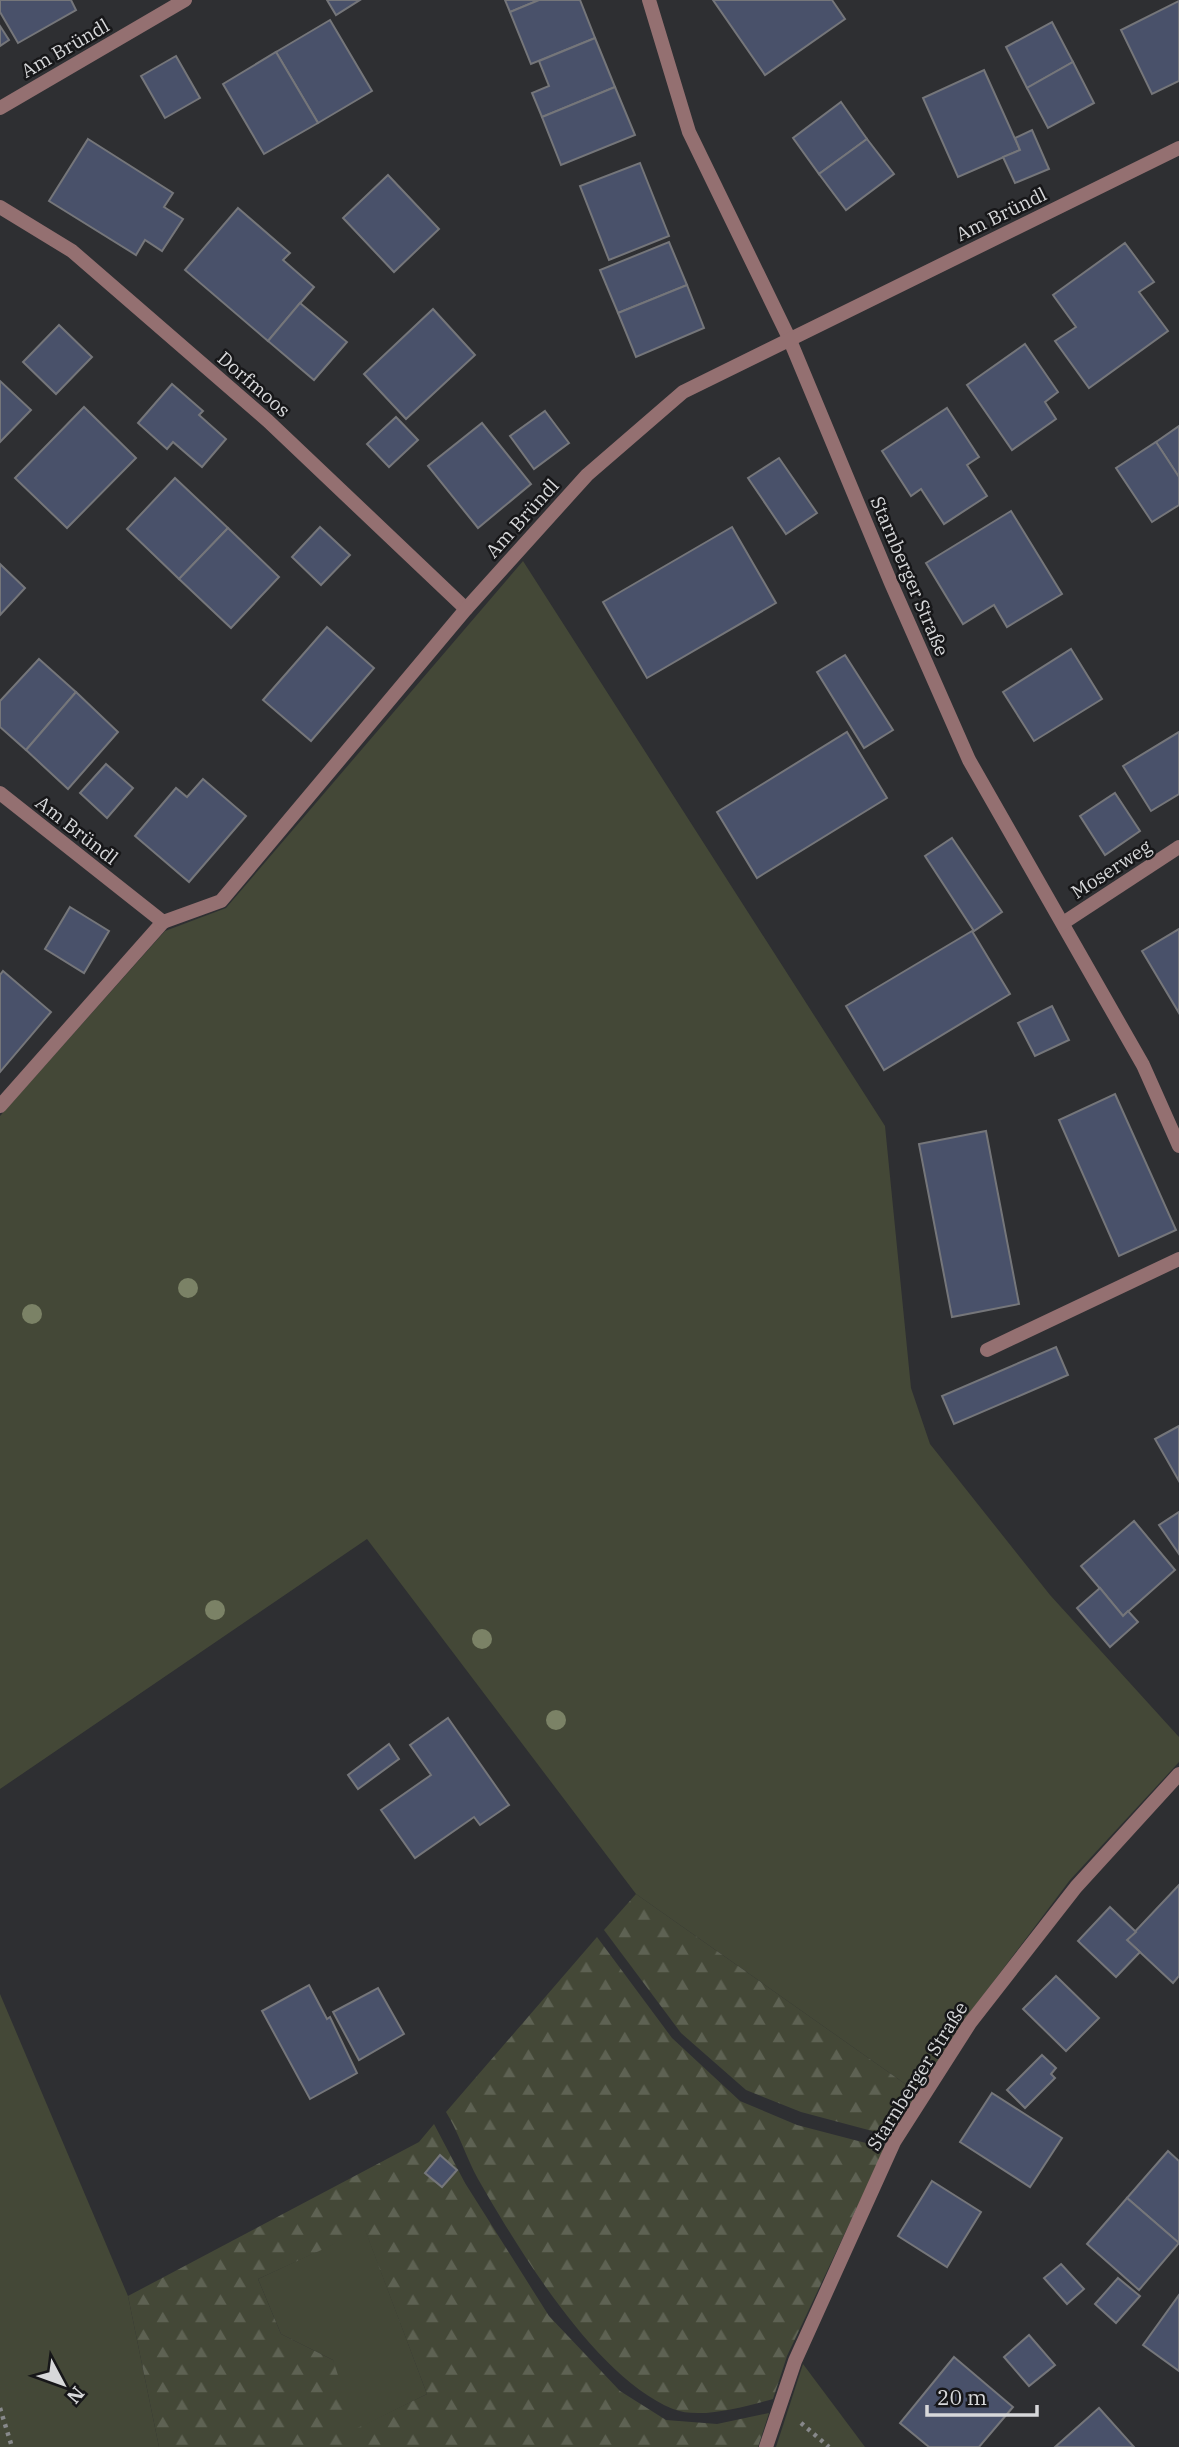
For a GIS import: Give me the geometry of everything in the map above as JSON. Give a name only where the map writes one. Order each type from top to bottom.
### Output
[{"type":"street","name":"Am Bründl","points":[[0,108],[186,0]]},
{"type":"street","name":"Starnberger Straße","points":[[649,0],[690,132],[789,338],[891,583],[969,760],[1143,1065],[1179,1146]]},
{"type":"street","name":"Am Bründl","points":[[0,793],[163,922],[221,901],[466,609],[587,475],[683,392],[1179,148]]},
{"type":"street","name":"Dorfmoos","points":[[0,207],[72,251],[268,421],[466,609]]},
{"type":"street","name":"Moserweg","points":[[1063,923],[1179,847]]},
{"type":"street","points":[[0,1106],[163,922]]},
{"type":"street","points":[[987,1350],[1179,1259]]},
{"type":"street","name":"Starnberger Straße","points":[[766,2447],[795,2361],[894,2142],[978,2013],[1076,1887],[1179,1774]]},
{"type":"path","points":[[779,2405],[829,2447]]},
{"type":"path","points":[[0,2408],[12,2447]]},
{"type":"green space","points":[[523,561],[885,1126],[911,1388],[930,1444],[1050,1595],[1179,1737],[1179,1762],[1070,1880],[966,2018],[918,2093],[636,1894],[367,1539],[0,1789],[0,1116],[165,931],[226,908]]},
{"type":"green space","points":[[636,1894],[918,2093],[891,2136],[801,2112],[746,2090],[681,2033],[604,1930]]},
{"type":"green space","points":[[597,1937],[672,2038],[740,2101],[797,2125],[885,2148],[787,2356],[773,2399],[723,2411],[684,2412],[644,2393],[615,2370],[588,2341],[537,2275],[478,2179],[446,2112]]},
{"type":"green space","points":[[0,1994],[128,2296],[159,2447],[0,2447]]},
{"type":"green space","points":[[434,2124],[465,2183],[549,2316],[620,2391],[666,2420],[717,2424],[769,2413],[758,2447],[159,2447],[128,2296],[419,2142]],"holes":[[[365,2230],[427,2394],[341,2436],[348,2406],[333,2360],[281,2334],[258,2279]]]},
{"type":"green space","points":[[365,2229],[427,2394],[341,2437],[333,2360],[281,2334],[258,2279]]},
{"type":"green space","points":[[803,2364],[865,2447],[776,2447]]},
{"type":"building","points":[[0,0],[71,0],[76,10],[18,43],[0,12]]},
{"type":"building","points":[[327,0],[360,0],[336,15]]},
{"type":"building","points":[[505,0],[539,0],[510,12]]},
{"type":"building","points":[[539,0],[580,0],[595,38],[531,64],[510,12]]},
{"type":"building","points":[[713,0],[832,0],[845,19],[765,75]]},
{"type":"building","points":[[1179,1],[1179,81],[1152,94],[1121,30]]},
{"type":"building","points":[[330,20],[372,91],[318,123],[276,52]]},
{"type":"building","points":[[1052,22],[1073,62],[1027,88],[1006,47]]},
{"type":"building","points":[[0,26],[9,40],[0,46]]},
{"type":"building","points":[[595,38],[615,87],[542,117],[532,93],[549,86],[539,61]]},
{"type":"building","points":[[276,52],[318,123],[264,154],[223,84]]},
{"type":"building","points":[[176,56],[200,98],[165,118],[141,76]]},
{"type":"building","points":[[1073,62],[1094,103],[1048,128],[1027,88]]},
{"type":"building","points":[[984,70],[1020,150],[958,177],[923,98]]},
{"type":"building","points":[[615,87],[635,135],[561,165],[542,117]]},
{"type":"building","points":[[841,102],[867,139],[819,174],[793,138]]},
{"type":"building","points":[[1032,130],[1049,169],[1015,183],[1003,157],[1020,150],[1015,138]]},
{"type":"building","points":[[88,139],[173,193],[164,207],[183,219],[162,251],[145,240],[136,255],[49,201]]},
{"type":"building","points":[[867,139],[894,174],[846,210],[819,174]]},
{"type":"building","points":[[640,163],[669,236],[609,260],[580,186]]},
{"type":"building","points":[[388,175],[439,229],[394,272],[343,218]]},
{"type":"building","points":[[238,208],[290,253],[283,260],[314,287],[268,341],[185,270]]},
{"type":"building","points":[[669,242],[687,285],[618,313],[600,270]]},
{"type":"building","points":[[1125,243],[1154,282],[1139,292],[1168,331],[1089,388],[1055,341],[1076,327],[1053,295]]},
{"type":"building","points":[[687,285],[704,328],[636,357],[618,313]]},
{"type":"building","points":[[300,303],[347,342],[314,380],[268,341]]},
{"type":"building","points":[[433,309],[475,355],[406,419],[364,374]]},
{"type":"building","points":[[59,325],[92,357],[56,394],[23,362]]},
{"type":"building","points":[[1025,344],[1058,392],[1045,402],[1056,419],[1012,450],[967,385]]},
{"type":"building","points":[[0,381],[31,410],[0,442]]},
{"type":"building","points":[[172,384],[203,411],[199,415],[226,439],[202,467],[173,442],[167,449],[138,423]]},
{"type":"building","points":[[84,407],[136,458],[67,528],[15,478]]},
{"type":"building","points":[[947,408],[979,457],[967,465],[987,496],[944,524],[921,489],[911,496],[882,451]]},
{"type":"building","points":[[545,411],[569,443],[534,469],[510,436]]},
{"type":"building","points":[[396,417],[418,440],[389,467],[367,444]]},
{"type":"building","points":[[482,423],[531,484],[478,528],[428,466]]},
{"type":"building","points":[[1179,426],[1179,477],[1156,442]]},
{"type":"building","points":[[1156,442],[1179,477],[1179,505],[1152,522],[1116,468]]},
{"type":"building","points":[[779,458],[817,513],[786,534],[748,478]]},
{"type":"building","points":[[175,478],[228,528],[179,579],[127,529]]},
{"type":"building","points":[[1011,511],[1062,594],[1007,627],[994,605],[963,624],[926,563]]},
{"type":"building","points":[[320,527],[350,555],[321,585],[292,557]]},
{"type":"building","points":[[732,527],[776,603],[647,678],[603,602]]},
{"type":"building","points":[[228,528],[279,577],[231,628],[179,579]]},
{"type":"building","points":[[0,564],[25,588],[0,615]]},
{"type":"building","points":[[327,627],[374,668],[311,741],[263,700]]},
{"type":"building","points":[[1071,649],[1102,699],[1034,741],[1003,692]]},
{"type":"building","points":[[845,655],[893,730],[864,748],[817,672]]},
{"type":"building","points":[[39,659],[76,692],[26,750],[0,727],[0,701]]},
{"type":"building","points":[[76,692],[118,732],[68,789],[26,750]]},
{"type":"building","points":[[847,732],[887,798],[757,878],[717,812]]},
{"type":"building","points":[[1179,732],[1179,794],[1151,811],[1123,766]]},
{"type":"building","points":[[106,764],[133,788],[107,818],[80,793]]},
{"type":"building","points":[[203,779],[246,816],[189,882],[135,836],[176,788],[187,797]]},
{"type":"building","points":[[1115,793],[1140,831],[1105,855],[1080,816]]},
{"type":"building","points":[[952,838],[1002,912],[974,931],[925,856]]},
{"type":"building","points":[[70,907],[109,931],[84,973],[45,949]]},
{"type":"building","points":[[1179,929],[1179,1013],[1142,951]]},
{"type":"building","points":[[972,931],[1010,994],[884,1070],[846,1006]]},
{"type":"building","points":[[3,971],[51,1012],[0,1072],[0,975]]},
{"type":"building","points":[[1052,1006],[1069,1040],[1035,1056],[1018,1023]]},
{"type":"building","points":[[1115,1094],[1176,1230],[1119,1256],[1059,1120]]},
{"type":"building","points":[[986,1131],[1019,1304],[952,1317],[919,1144]]},
{"type":"building","points":[[1056,1347],[1068,1375],[954,1424],[942,1396]]},
{"type":"building","points":[[1179,1426],[1179,1481],[1155,1439]]},
{"type":"building","points":[[1179,1512],[1179,1554],[1159,1525]]},
{"type":"building","points":[[1134,1521],[1175,1570],[1123,1616],[1081,1566]]},
{"type":"building","points":[[1100,1588],[1123,1616],[1128,1611],[1138,1622],[1110,1647],[1077,1608]]},
{"type":"building","points":[[448,1718],[509,1805],[480,1825],[474,1817],[415,1858],[381,1810],[431,1775],[410,1745]]},
{"type":"building","points":[[389,1744],[399,1759],[358,1789],[348,1775]]},
{"type":"building","points":[[1179,1885],[1179,1976],[1173,1983],[1127,1940]]},
{"type":"building","points":[[1110,1907],[1136,1932],[1127,1940],[1140,1952],[1116,1977],[1078,1941]]},
{"type":"building","points":[[1056,1976],[1099,2018],[1066,2051],[1023,2009]]},
{"type":"building","points":[[309,1985],[327,2019],[330,2017],[357,2073],[310,2099],[262,2011]]},
{"type":"building","points":[[378,1988],[404,2034],[359,2060],[333,2012]]},
{"type":"building","points":[[1042,2055],[1056,2068],[1051,2074],[1055,2078],[1025,2108],[1007,2090]]},
{"type":"building","points":[[992,2093],[1062,2138],[1030,2187],[960,2142]]},
{"type":"building","points":[[1168,2151],[1179,2161],[1179,2243],[1127,2198]]},
{"type":"building","points":[[440,2155],[457,2170],[442,2187],[425,2173]]},
{"type":"building","points":[[932,2181],[981,2212],[947,2267],[898,2236]]},
{"type":"building","points":[[1127,2198],[1179,2243],[1139,2290],[1087,2244]]},
{"type":"building","points":[[1061,2264],[1084,2289],[1067,2304],[1044,2278]]},
{"type":"building","points":[[1118,2278],[1140,2296],[1116,2323],[1095,2304]]},
{"type":"building","points":[[1179,2295],[1179,2371],[1143,2345]]},
{"type":"building","points":[[1029,2335],[1055,2365],[1029,2386],[1004,2357]]},
{"type":"building","points":[[954,2357],[1013,2407],[979,2447],[929,2447],[900,2423]]},
{"type":"building","points":[[1099,2408],[1134,2447],[1055,2447]]}]
